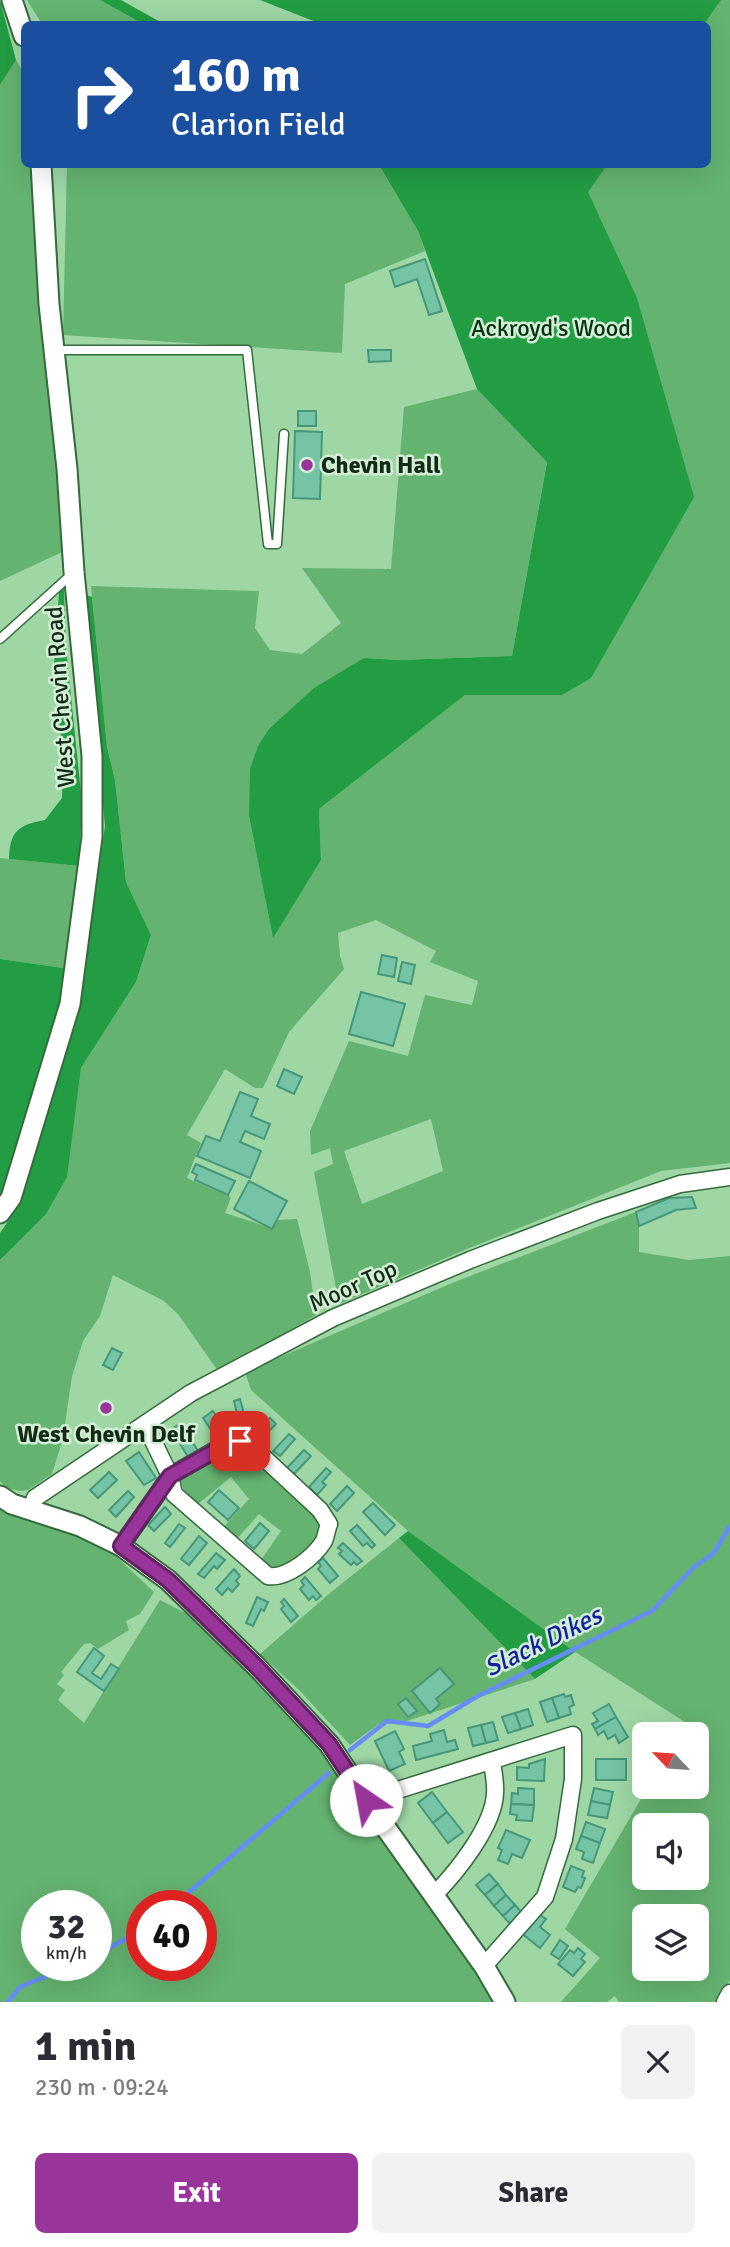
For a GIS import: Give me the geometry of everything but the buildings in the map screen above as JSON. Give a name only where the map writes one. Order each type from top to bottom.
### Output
[{"type":"street","points":[[12,0],[21,27]]},
{"type":"street","name":"West Chevin Road","points":[[0,1213],[11,1198],[70,1004],[92,837],[92,755],[50,304],[41,168]]},
{"type":"street","name":"Moor Top","points":[[31,1509],[34,1498],[191,1392],[333,1318],[470,1260],[598,1211],[680,1184],[730,1177]]},
{"type":"street","points":[[121,1546],[170,1476],[224,1446],[240,1441],[247,1442],[320,1510],[329,1524],[324,1541],[298,1567],[281,1575],[268,1576],[174,1494],[170,1476],[145,1424]]},
{"type":"street","points":[[0,1496],[12,1504],[91,1531],[121,1546],[168,1580],[258,1668],[329,1744],[484,1966],[505,2002]]},
{"type":"street","points":[[366,1800],[573,1735],[573,1779],[564,1839],[545,1897],[484,1966]]},
{"type":"street","points":[[434,1895],[459,1870],[486,1824],[496,1796],[492,1760]]},
{"type":"street","points":[[725,2002],[730,1993]]},
{"type":"lane","points":[[55,350],[247,351],[268,544],[277,544],[284,434]]},
{"type":"lane","points":[[0,639],[74,572]]},
{"type":"green space","points":[[0,0],[16,60],[0,85]]},
{"type":"green space","points":[[27,0],[100,0],[138,21],[40,21]]},
{"type":"green space","points":[[100,0],[121,0],[159,21],[138,21]]},
{"type":"green space","points":[[260,0],[721,0],[706,21],[313,21]]},
{"type":"green space","points":[[425,0],[730,0],[730,1163],[661,1171],[339,1304],[314,1172],[333,1164],[330,1148],[311,1155],[310,1131],[349,1041],[408,1056],[425,995],[472,1005],[478,981],[430,962],[436,951],[376,920],[338,933],[344,969],[289,1032],[263,1088],[255,1088],[225,1069],[187,1135],[201,1143],[187,1178],[231,1197],[225,1213],[271,1228],[277,1220],[297,1219],[310,1272],[316,1315],[218,1371],[178,1314],[164,1301],[113,1275],[100,1316],[83,1341],[72,1376],[63,1438],[52,1474],[28,1490],[6,1488],[0,1481],[0,1260],[16,1243],[74,1119],[81,1068],[136,982],[151,935],[126,882],[115,780],[107,747],[91,586],[259,591],[255,628],[270,650],[302,654],[341,623],[302,568],[391,569],[404,407],[477,389],[547,461],[512,656],[399,660],[364,658],[249,816],[273,937],[321,860],[319,809],[465,695],[562,695],[638,592],[486,168],[711,168],[711,21],[411,21]],"holes":[[[431,1119],[443,1171],[362,1204],[344,1151]]]},
{"type":"green space","points":[[16,60],[21,68],[21,168],[33,168],[58,466],[62,552],[0,581],[0,85]]},
{"type":"green space","points":[[67,168],[381,168],[418,231],[425,251],[345,284],[342,353],[63,335]]},
{"type":"green space","name":"Ackroyd's Wood","points":[[381,168],[605,168],[588,192],[637,298],[694,497],[591,678],[562,695],[465,695],[319,809],[321,860],[273,938],[249,816],[250,769],[258,746],[269,729],[314,688],[364,658],[399,660],[512,656],[547,462],[477,389],[418,231]]},
{"type":"green space","points":[[64,589],[66,648],[82,803],[79,866],[9,859],[11,842],[17,831],[28,824],[45,820],[62,798],[63,760],[54,665],[59,592]]},
{"type":"green space","points":[[83,594],[92,597],[107,747],[115,780],[126,882],[151,935],[136,982],[81,1068],[67,1177],[46,1214],[0,1260],[0,1233],[16,1210],[76,1003],[91,925],[105,826]]},
{"type":"green space","points":[[0,858],[79,866],[70,969],[0,959]]},
{"type":"green space","points":[[0,959],[70,969],[64,1008],[0,1196]]},
{"type":"green space","points":[[636,1212],[639,1252],[689,1260],[730,1256],[730,1980],[718,2002],[619,2002],[615,1996],[607,2002],[561,2002],[600,1958],[565,1929],[632,1814],[632,1890],[709,1890],[709,1813],[633,1813],[641,1799],[709,1799],[709,1722],[685,1722],[522,1618],[408,1531],[251,1390],[245,1372],[452,1283]]},
{"type":"green space","points":[[248,1449],[321,1518],[314,1542],[303,1556],[289,1565],[279,1567],[259,1563],[281,1531],[259,1514],[235,1541],[222,1529],[249,1499],[231,1477],[197,1505],[183,1488],[179,1475],[227,1451]]},
{"type":"green space","points":[[0,1507],[34,1523],[104,1545],[154,1592],[140,1614],[126,1621],[129,1630],[98,1649],[90,1643],[84,1644],[61,1672],[64,1675],[57,1684],[65,1690],[58,1700],[84,1723],[160,1600],[201,1621],[318,1743],[333,1770],[493,2002],[0,2002]]},
{"type":"green space","points":[[408,1531],[575,1652],[535,1679],[399,1538]]},
{"type":"green space","points":[[399,1538],[535,1679],[401,1723],[379,1724],[350,1745],[300,1691],[260,1654]]},
{"type":"waterway","name":"Slack Dikes","points":[[350,1750],[387,1721],[428,1726],[478,1696],[652,1611],[695,1566],[713,1554],[730,1526]]},
{"type":"waterway","points":[[192,1890],[329,1773]]},
{"type":"waterway","points":[[112,1946],[126,1939]]},
{"type":"waterway","points":[[8,2002],[20,1987],[34,1981]]},
{"type":"place","name":"Chevin Hall","points":[[307,465]]},
{"type":"place","name":"West Chevin Delf","points":[[106,1408]]},
{"type":"route","points":[[240,1441],[224,1446],[170,1476],[121,1546],[168,1580],[258,1668],[329,1744],[366,1800]]}]
